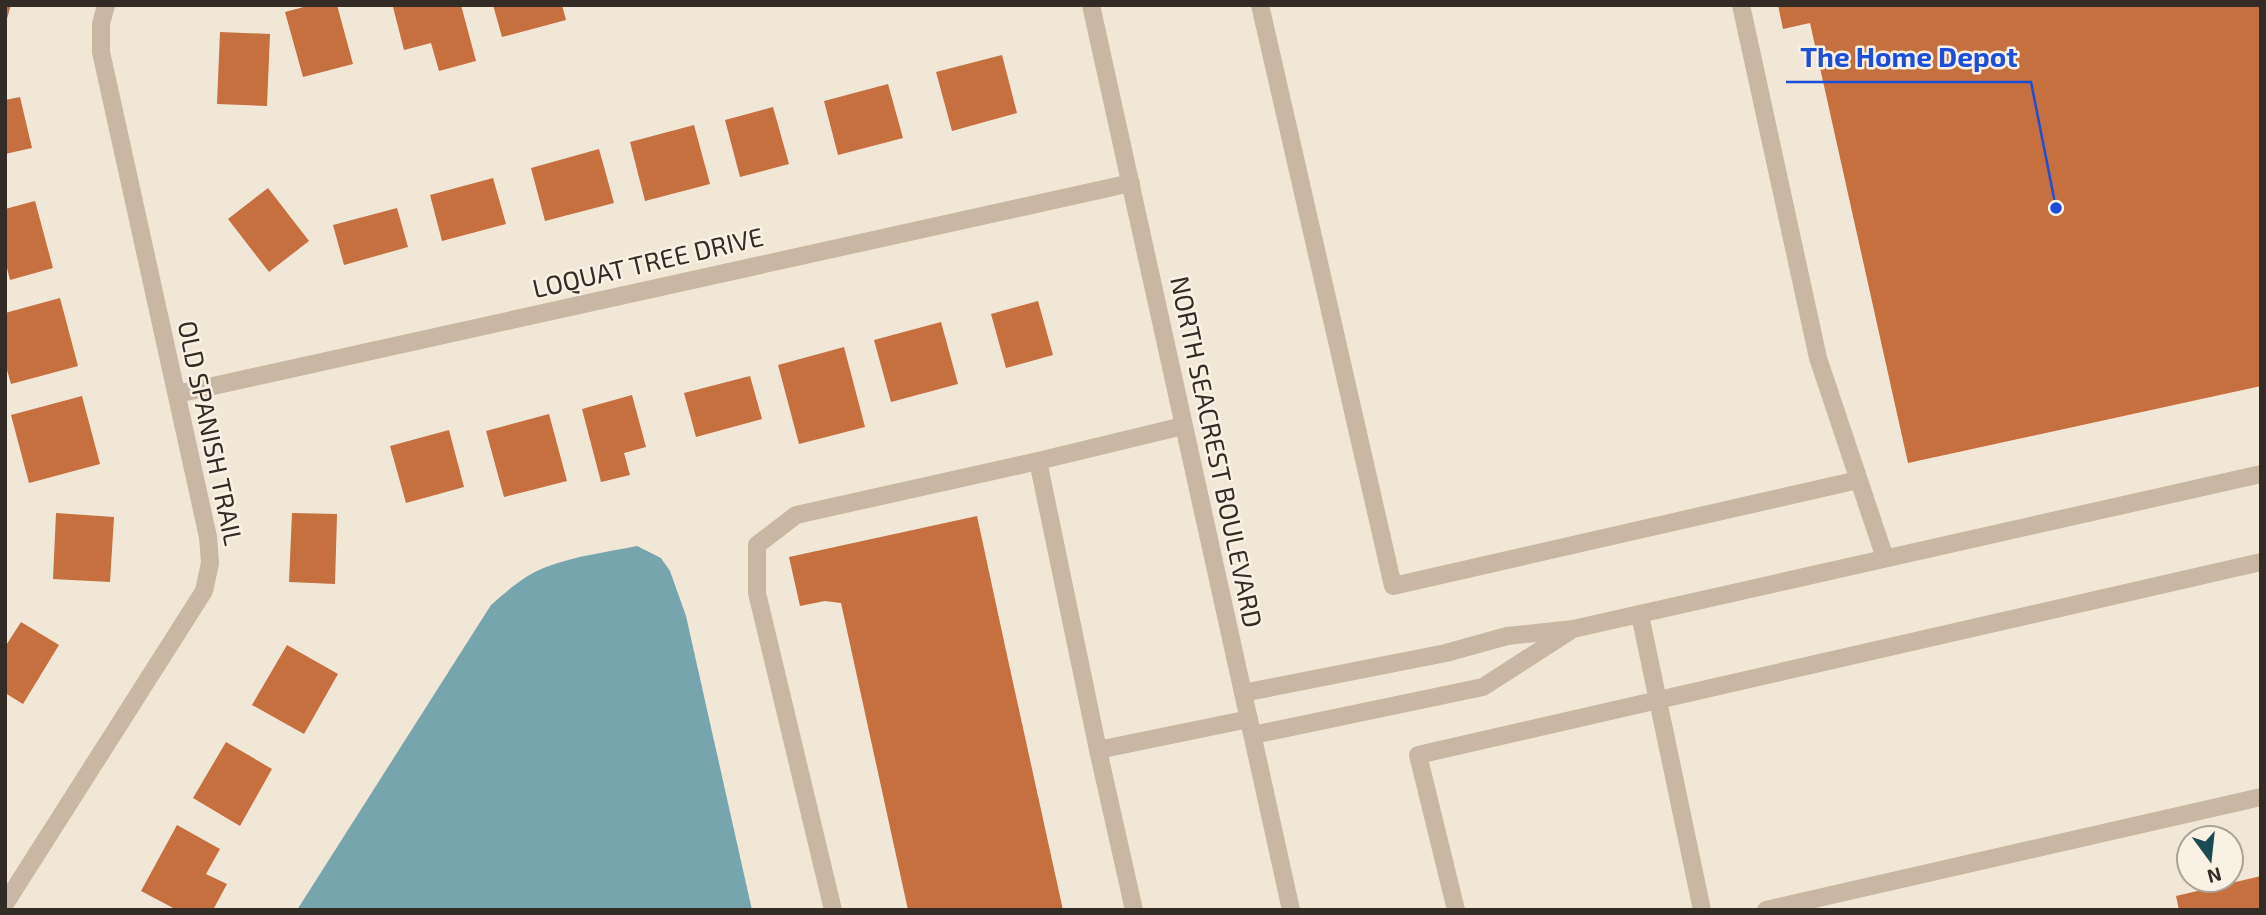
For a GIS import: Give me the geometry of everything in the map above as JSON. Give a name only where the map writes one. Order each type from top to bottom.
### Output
[{"type":"street","name":"OLD SPANISH TRAIL","points":[[5,904],[204,591],[210,563],[208,537],[101,52],[101,24],[106,5]]},
{"type":"street","name":"NORTH SEACREST BOULEVARD","points":[[1091,5],[1291,910]]},
{"type":"street","points":[[1260,5],[1392,586],[1858,480]]},
{"type":"street","points":[[1741,5],[1818,358],[1885,558]]},
{"type":"street","name":"LOQUAT TREE DRIVE","points":[[177,394],[1131,183]]},
{"type":"street","points":[[833,910],[757,593],[757,545],[796,515],[1183,426]]},
{"type":"street","points":[[1038,461],[1134,910]]},
{"type":"street","points":[[1243,693],[1446,653],[1507,636],[1573,629],[1640,615],[2261,474]]},
{"type":"street","points":[[1456,910],[1418,755],[2261,562]]},
{"type":"street","points":[[1640,615],[1702,910]]},
{"type":"street","points":[[1098,750],[1483,687],[1573,629]]},
{"type":"street","points":[[1766,910],[2261,797]]},
{"type":"water","points":[[637,546],[661,558],[670,571],[686,616],[752,910],[297,910],[491,605],[510,588],[538,570],[580,557]]},
{"type":"building","points":[[5,5],[11,5],[6,22],[5,22]]},
{"type":"building","points":[[311,5],[337,5],[353,64],[303,77],[285,12]]},
{"type":"building","points":[[461,5],[476,61],[439,71],[431,43],[404,50],[393,7]]},
{"type":"building","points":[[493,5],[562,5],[566,20],[502,37]]},
{"type":"building","points":[[1778,5],[2261,5],[2261,386],[1908,463],[1810,23],[1783,29]]},
{"type":"building","points":[[220,32],[270,34],[267,106],[217,104]]},
{"type":"building","points":[[1002,55],[1017,113],[952,131],[936,72]]},
{"type":"building","points":[[888,84],[903,138],[838,155],[824,101]]},
{"type":"building","points":[[20,97],[32,148],[5,154],[5,100]]},
{"type":"building","points":[[773,107],[789,164],[740,177],[725,120]]},
{"type":"building","points":[[694,125],[710,184],[645,201],[630,142]]},
{"type":"building","points":[[599,149],[614,203],[545,221],[531,168]]},
{"type":"building","points":[[493,178],[506,224],[442,241],[430,195]]},
{"type":"building","points":[[268,188],[309,241],[269,272],[228,219]]},
{"type":"building","points":[[35,201],[53,268],[10,280],[5,260],[5,209]]},
{"type":"building","points":[[397,208],[408,247],[344,265],[333,225]]},
{"type":"building","points":[[60,298],[78,366],[11,384],[5,363],[5,313]]},
{"type":"building","points":[[1038,301],[1053,355],[1006,368],[991,314]]},
{"type":"building","points":[[941,322],[958,384],[891,402],[874,340]]},
{"type":"building","points":[[844,347],[865,427],[799,444],[778,365]]},
{"type":"building","points":[[750,376],[762,419],[696,437],[684,393]]},
{"type":"building","points":[[632,395],[646,447],[624,453],[630,475],[601,482],[582,409]]},
{"type":"building","points":[[82,396],[100,464],[29,483],[11,415]]},
{"type":"building","points":[[549,414],[567,481],[504,497],[486,431]]},
{"type":"building","points":[[449,430],[464,487],[406,503],[390,446]]},
{"type":"building","points":[[56,513],[114,517],[110,582],[53,579]]},
{"type":"building","points":[[292,513],[337,514],[335,584],[289,582]]},
{"type":"building","points":[[977,516],[1063,910],[908,910],[841,603],[825,601],[800,606],[789,557]]},
{"type":"building","points":[[21,622],[59,645],[23,704],[5,693],[5,647]]},
{"type":"building","points":[[287,645],[338,674],[304,734],[252,705]]},
{"type":"building","points":[[226,742],[272,769],[240,826],[193,798]]},
{"type":"building","points":[[177,825],[220,849],[206,874],[227,884],[213,910],[177,910],[141,891]]},
{"type":"building","points":[[2261,876],[2261,910],[2179,910],[2176,896],[2245,894],[2245,880]]},
{"type":"place","name":"The Home Depot","points":[[2056,208]]}]
